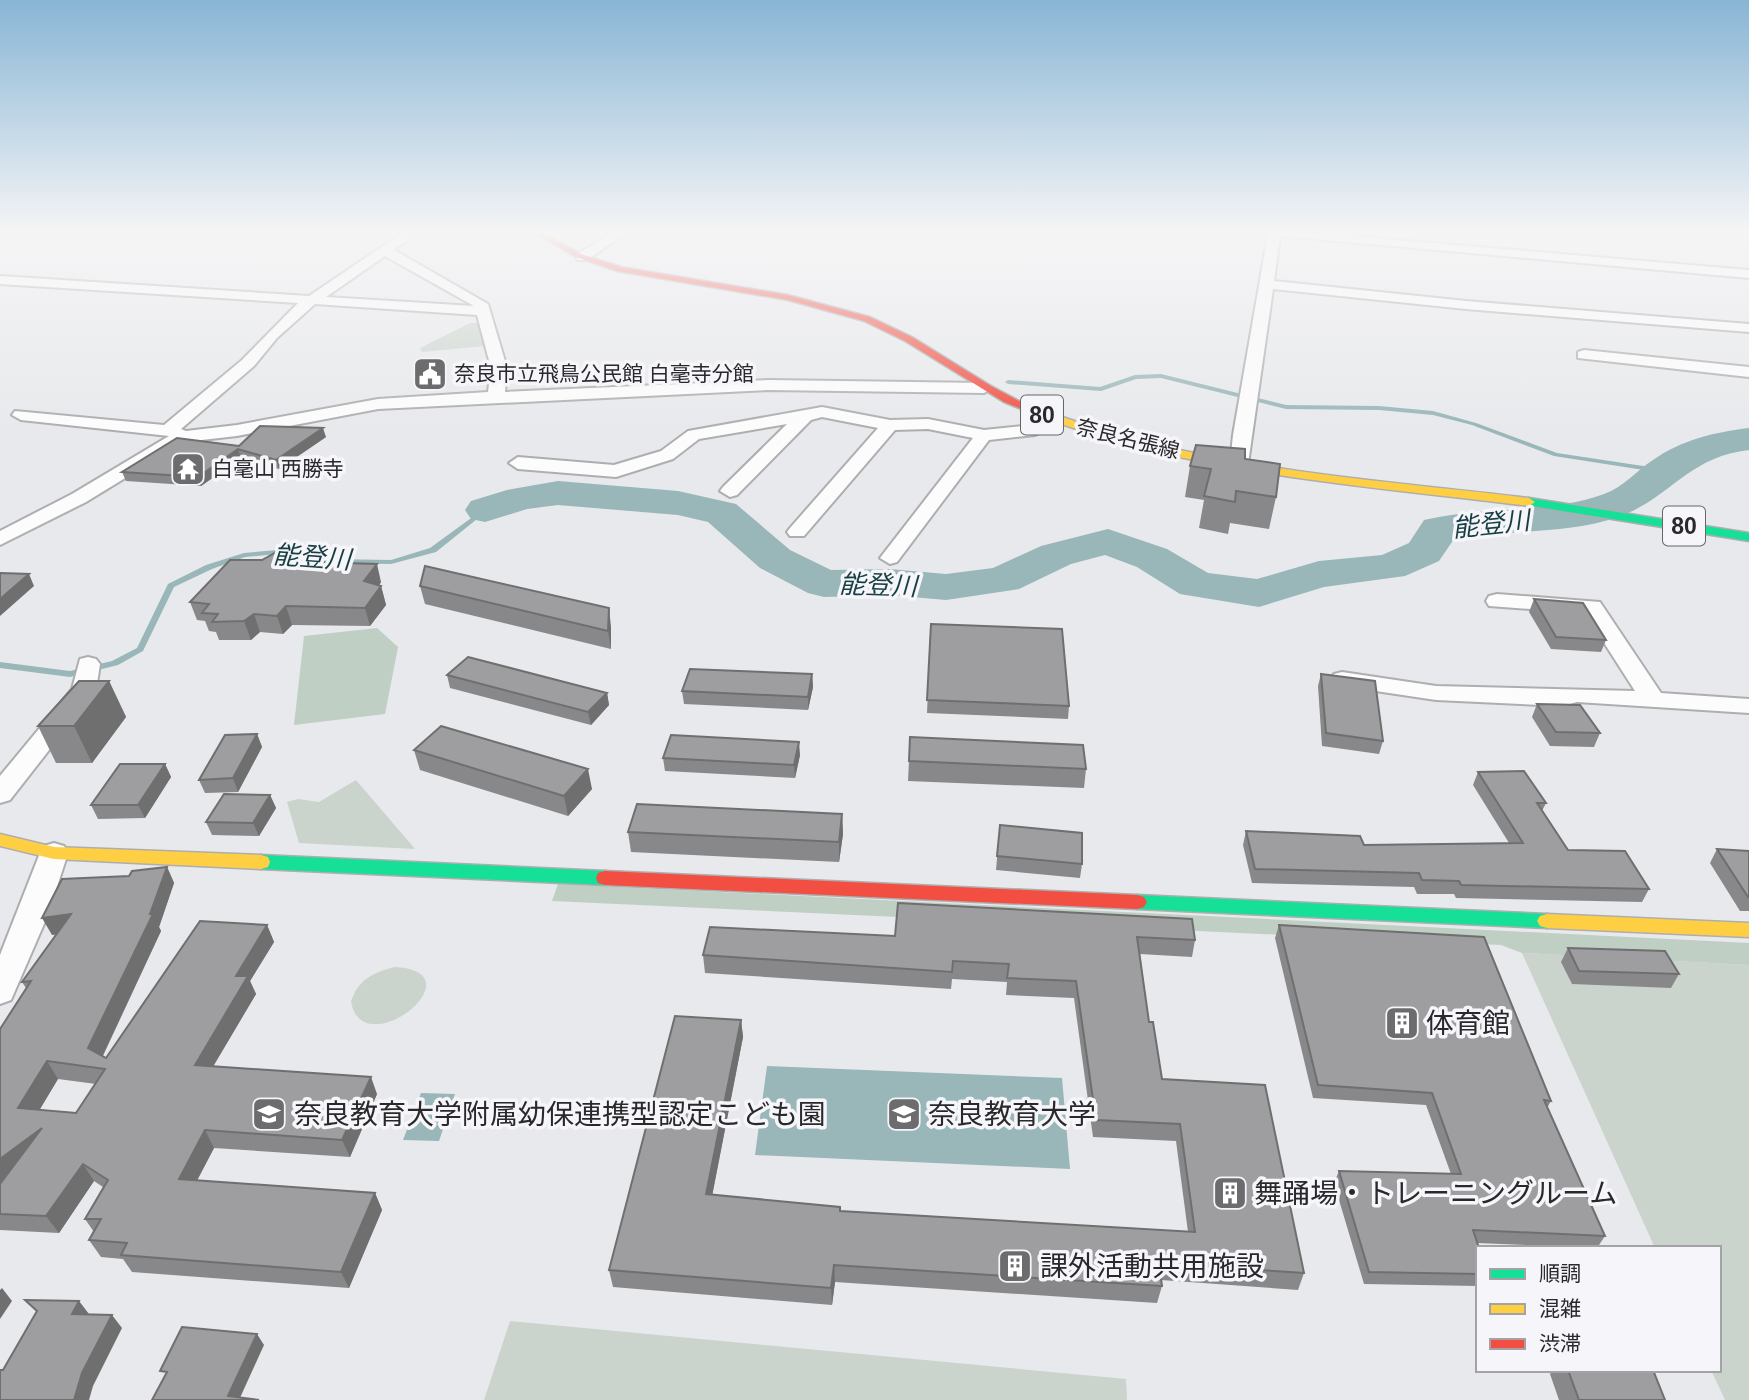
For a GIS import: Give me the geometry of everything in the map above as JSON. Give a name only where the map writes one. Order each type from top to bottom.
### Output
[{"type":"main road","name":"奈良名張線","points":[[795,299],[853,313],[913,342],[1012,403],[1059,421],[1134,443],[1239,464],[1574,509],[1749,537]]},
{"type":"main road","points":[[0,840],[54,853],[1749,930]]},
{"type":"street","points":[[303,299],[483,311]]},
{"type":"street","points":[[473,299],[481,304],[499,368],[496,397]]},
{"type":"street","points":[[1239,464],[1245,399],[1265,299]]},
{"type":"street","points":[[1413,299],[1749,328]]},
{"type":"street","points":[[0,539],[79,498],[174,434],[248,363],[272,335],[313,300]]},
{"type":"street","points":[[1584,355],[1749,372]]},
{"type":"street","points":[[21,415],[174,434],[225,435],[362,405],[769,385],[984,388]]},
{"type":"street","points":[[518,463],[616,471],[639,461],[667,455],[694,435],[822,412],[890,425],[928,424],[984,435],[1035,430],[1059,421]]},
{"type":"street","points":[[730,491],[805,416]]},
{"type":"street","points":[[797,532],[890,425]]},
{"type":"street","points":[[890,558],[984,435]]},
{"type":"street","points":[[1497,601],[1592,607],[1653,700]]},
{"type":"street","points":[[0,794],[84,690],[88,664]]},
{"type":"street","points":[[1331,676],[1436,693],[1749,706]]},
{"type":"street","points":[[0,990],[32,917],[54,853]]},
{"type":"shaded area","points":[[470,323],[479,323],[485,346],[422,352],[420,348]]},
{"type":"shaded area","points":[[356,780],[415,849],[299,843],[287,802],[298,799],[319,802]]},
{"type":"shaded area","points":[[1522,953],[1749,965],[1749,1400],[1725,1400],[1712,1372],[1721,1372],[1721,1246],[1654,1246]]},
{"type":"shaded area","points":[[395,967],[418,973],[426,984],[422,997],[410,1010],[393,1020],[375,1024],[360,1019],[351,1002],[357,988],[373,974]]},
{"type":"shaded area","points":[[510,1321],[1126,1379],[1127,1400],[484,1400]]},
{"type":"green space","points":[[377,628],[398,647],[385,714],[294,725],[304,636]]},
{"type":"green space","points":[[558,884],[1749,943],[1749,965],[1522,953],[1501,945],[552,901]]},
{"type":"water","points":[[767,1066],[1062,1078],[1070,1169],[755,1155]]},
{"type":"water","points":[[421,1093],[455,1094],[439,1141],[403,1140]]},
{"type":"building","points":[[260,426],[323,428],[276,460],[238,449],[198,477],[122,472],[177,438],[239,446]]},
{"type":"building","points":[[1196,445],[1245,449],[1245,459],[1280,464],[1276,497],[1236,491],[1235,502],[1204,496],[1211,469],[1190,466]]},
{"type":"building","points":[[280,550],[279,561],[377,564],[364,581],[381,586],[365,608],[286,606],[277,616],[254,614],[244,621],[212,622],[218,614],[202,613],[209,604],[190,602],[230,560],[262,560]]},
{"type":"building","points":[[425,566],[609,608],[608,631],[420,586]]},
{"type":"building","points":[[0,573],[29,574],[0,599]]},
{"type":"building","points":[[1534,599],[1583,603],[1606,640],[1556,637]]},
{"type":"building","points":[[931,624],[1062,629],[1069,706],[927,700]]},
{"type":"building","points":[[468,657],[607,693],[588,712],[447,675]]},
{"type":"building","points":[[690,669],[812,674],[808,697],[682,691]]},
{"type":"building","points":[[1321,674],[1375,681],[1383,741],[1326,733]]},
{"type":"building","points":[[79,681],[109,681],[74,726],[38,726]]},
{"type":"building","points":[[1537,704],[1580,705],[1600,733],[1556,732]]},
{"type":"building","points":[[441,726],[588,769],[564,796],[414,750]]},
{"type":"building","points":[[257,734],[233,778],[199,780],[225,735]]},
{"type":"building","points":[[671,735],[799,742],[794,765],[663,758]]},
{"type":"building","points":[[910,737],[1083,745],[1086,769],[909,761]]},
{"type":"building","points":[[120,764],[165,764],[138,805],[91,805]]},
{"type":"building","points":[[1524,771],[1546,803],[1537,803],[1568,850],[1625,851],[1649,889],[1461,885],[1459,881],[1422,880],[1419,873],[1255,869],[1246,831],[1360,836],[1364,845],[1523,843],[1478,772]]},
{"type":"building","points":[[224,794],[270,795],[253,823],[206,822]]},
{"type":"building","points":[[637,804],[842,814],[839,842],[628,832]]},
{"type":"building","points":[[1000,825],[1082,833],[1082,864],[997,856]]},
{"type":"building","points":[[1717,849],[1749,851],[1749,897],[1748,897]]},
{"type":"building","points":[[167,867],[150,914],[153,914],[88,1048],[106,1058],[200,921],[267,925],[236,976],[248,976],[195,1065],[371,1077],[342,1140],[205,1130],[179,1179],[375,1193],[341,1272],[121,1255],[127,1243],[89,1240],[101,1219],[85,1219],[108,1180],[83,1164],[46,1216],[0,1214],[0,1184],[42,1128],[0,1159],[0,1029],[31,981],[22,982],[71,914],[42,918],[62,879],[129,876],[132,871]],"holes":[[[47,1061],[105,1069],[76,1113],[18,1108]]]},
{"type":"building","points":[[898,903],[1192,919],[1195,940],[1137,937],[1149,1022],[1153,1022],[1162,1079],[1265,1085],[1304,1273],[1159,1263],[1162,1286],[834,1265],[831,1288],[609,1270],[675,1016],[741,1020],[706,1194],[840,1207],[840,1211],[1195,1232],[1180,1124],[1096,1120],[1076,981],[1007,978],[1009,964],[953,961],[952,972],[703,955],[710,927],[895,936]]},
{"type":"building","points":[[1279,925],[1484,937],[1551,1101],[1544,1100],[1605,1236],[1473,1230],[1478,1246],[1476,1246],[1476,1274],[1369,1272],[1339,1171],[1461,1174],[1432,1093],[1318,1085]]},
{"type":"building","points":[[1568,948],[1665,951],[1679,974],[1579,971]]},
{"type":"building","points":[[25,1300],[79,1301],[72,1314],[112,1315],[82,1373],[74,1400],[0,1400],[0,1370],[3,1370],[37,1311]]},
{"type":"building","points":[[182,1327],[257,1334],[228,1396],[259,1400],[152,1400],[167,1372],[160,1371]]},
{"type":"building","points":[[1569,1372],[1654,1372],[1665,1400],[1579,1400]]},
{"type":"waterway","points":[[1008,382],[1101,389],[1135,377],[1161,376],[1286,407],[1379,408],[1433,413],[1474,424],[1556,455],[1663,471]]},
{"type":"waterway","name":"能登川","points":[[485,510],[521,498],[558,493],[678,503],[722,513],[775,559],[824,584],[889,582],[946,587],[1003,580],[1056,555],[1108,542],[1152,558],[1196,585],[1259,593],[1319,574],[1390,567],[1424,552],[1439,529],[1486,522],[1555,518],[1600,509],[1633,496],[1657,475],[1689,454],[1712,446],[1749,439]]},
{"type":"waterway","name":"能登川","points":[[0,665],[70,674],[115,663],[140,649],[171,586],[209,567],[244,555],[277,552],[331,561],[391,562],[433,550],[485,510]]},
{"type":"traffic: fast","points":[[1529,502],[1749,537]]},
{"type":"traffic: fast","points":[[261,862],[605,878]]},
{"type":"traffic: fast","points":[[1137,902],[1547,921]]},
{"type":"traffic: slow","points":[[1029,409],[1087,430],[1148,447],[1211,460],[1275,471],[1529,502]]},
{"type":"traffic: slow","points":[[0,840],[54,853],[261,862]]},
{"type":"traffic: slow","points":[[1547,921],[1749,930]]},
{"type":"traffic: jam","points":[[797,299],[867,319],[888,328],[987,388],[1029,409]]},
{"type":"traffic: jam","points":[[605,878],[1137,902]]},
{"type":"place","name":"奈良市立飛鳥公民館 白毫寺分館","points":[[430,374]]},
{"type":"place","name":"白毫山 西勝寺","points":[[188,469]]},
{"type":"place","name":"体育館","points":[[1402,1023]]},
{"type":"place","name":"奈良教育大学附属幼保連携型認定こども園","points":[[269,1114]]},
{"type":"place","name":"奈良教育大学","points":[[904,1114]]},
{"type":"place","name":"舞踊場・トレーニングルーム","points":[[1230,1193]]},
{"type":"place","name":"課外活動共用施設","points":[[1015,1266]]}]
